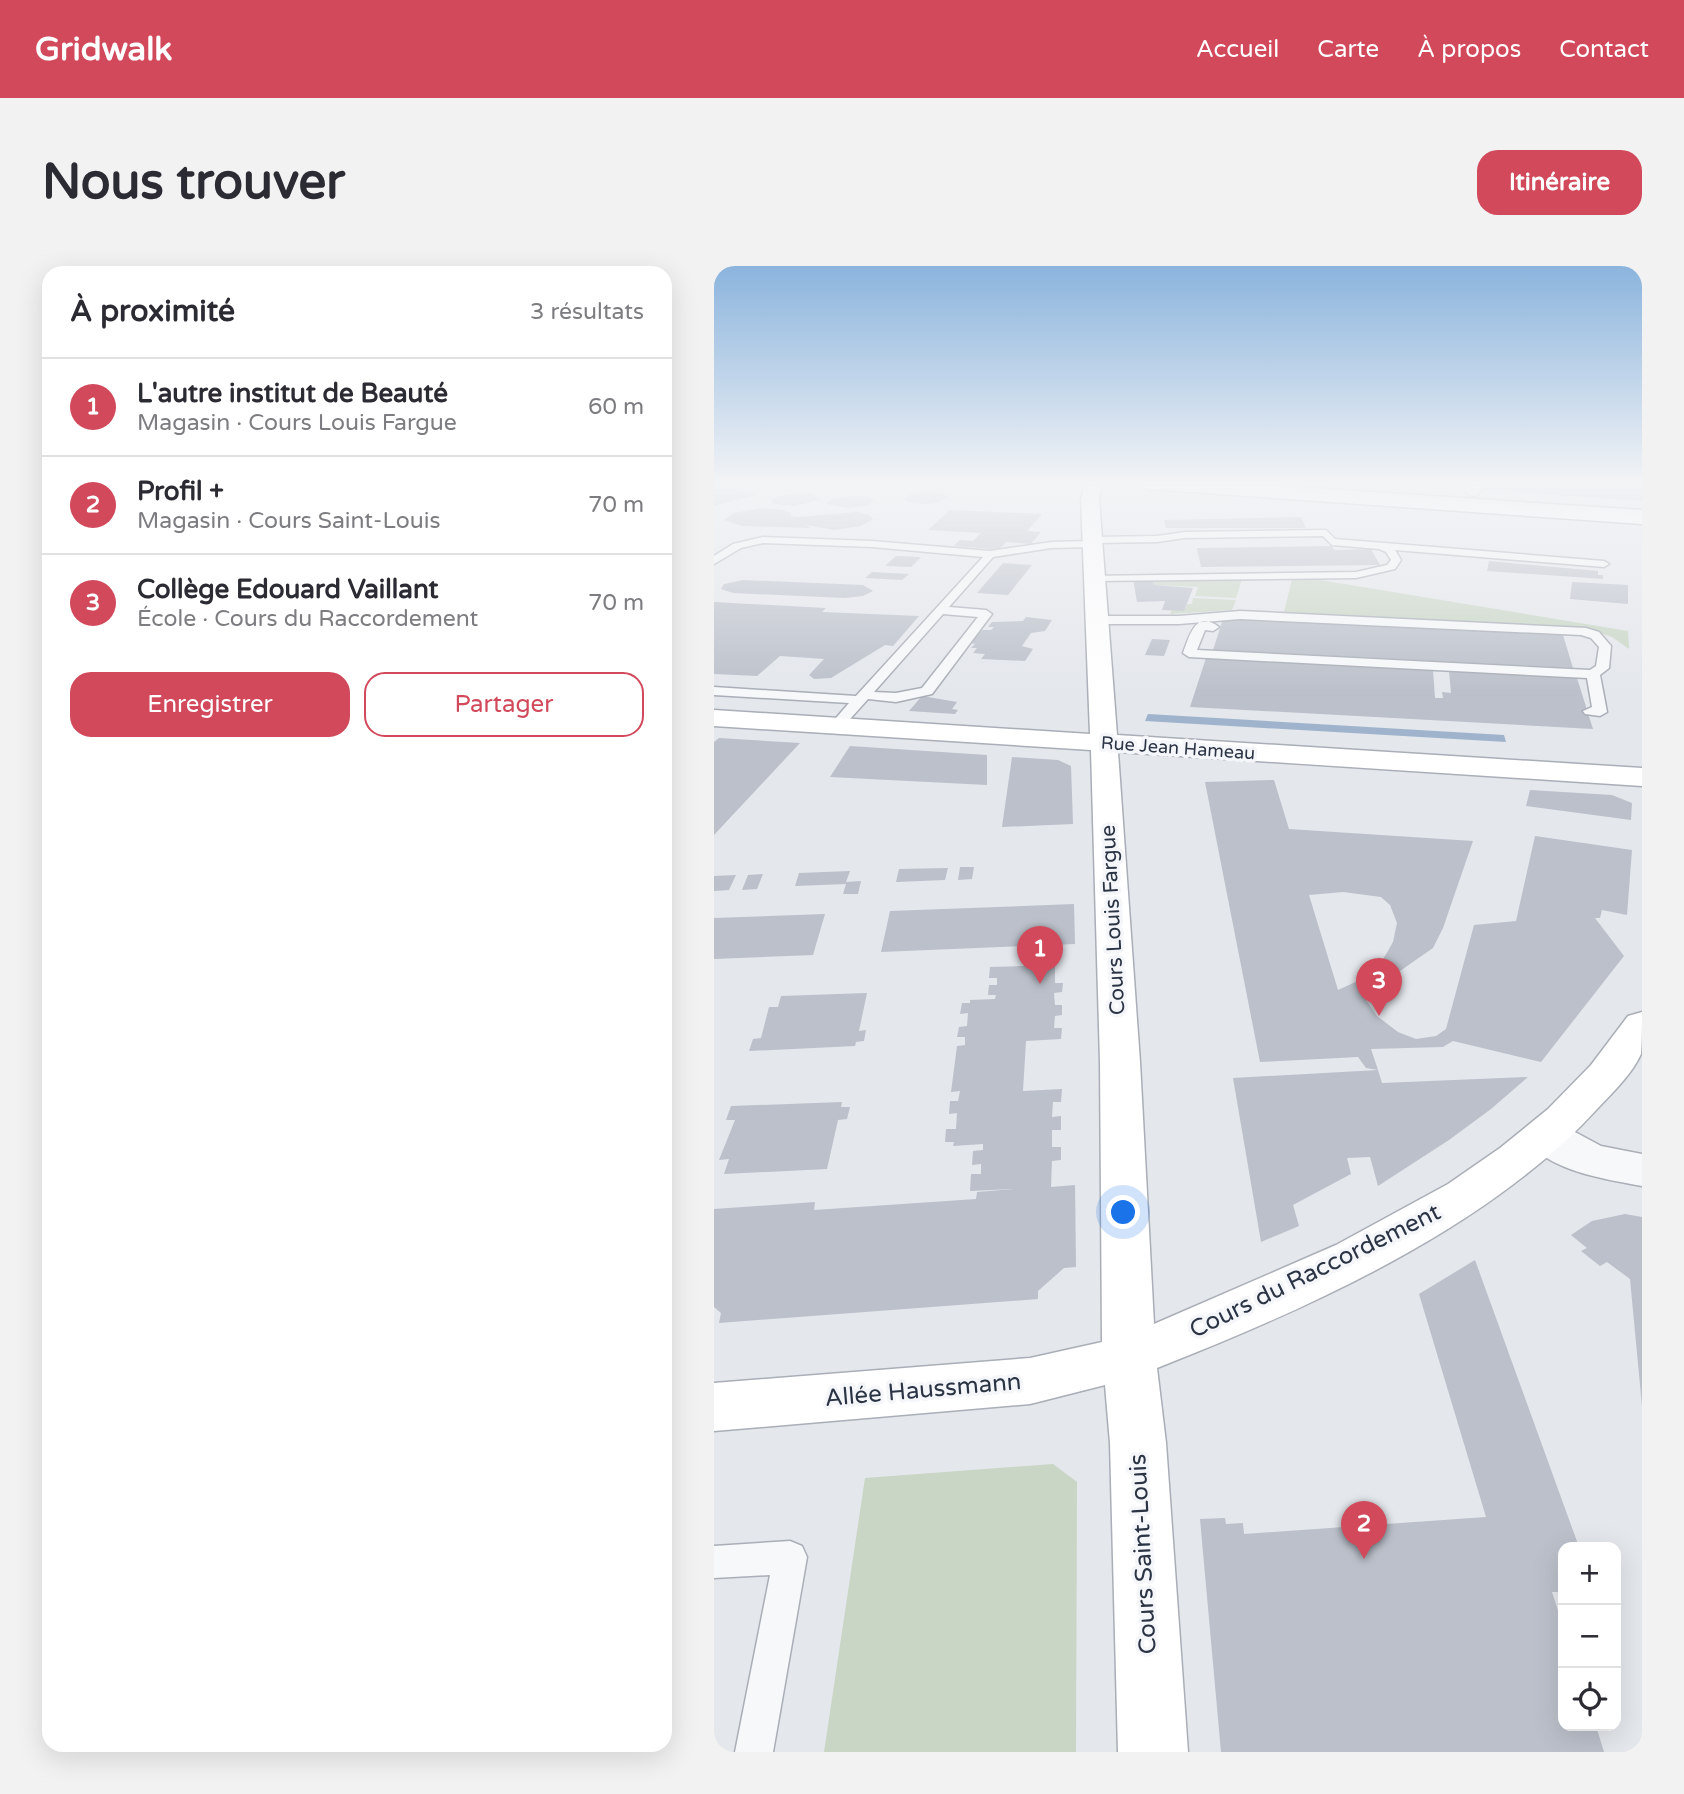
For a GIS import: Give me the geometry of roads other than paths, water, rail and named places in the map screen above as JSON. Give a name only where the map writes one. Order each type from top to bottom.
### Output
[{"type":"main road","name":"Cours Louis Fargue","points":[[1094,554],[1120,1062],[1129,1357]]},
{"type":"main road","name":"Rue Jean Hameau","points":[[714,718],[1642,777]]},
{"type":"main road","name":"Cours du Raccordement","points":[[1129,1357],[1296,1286],[1410,1228],[1457,1200],[1546,1136],[1620,1060],[1642,1024]]},
{"type":"main road","name":"Allée Haussmann","points":[[714,1407],[1030,1381],[1069,1375],[1129,1357]]},
{"type":"main road","name":"Cours Saint-Louis","points":[[1129,1357],[1138,1443],[1153,1752]]},
{"type":"street","points":[[1546,1136],[1590,1160],[1642,1170]]},
{"type":"lane","points":[[970,553],[998,553]]},
{"type":"lane","points":[[1091,553],[1356,575],[1391,567],[1396,559],[1392,553]]},
{"type":"lane","points":[[1479,553],[1604,564]]},
{"type":"lane","points":[[837,726],[987,555]]},
{"type":"lane","points":[[714,691],[896,698],[927,691],[986,614],[940,610]]},
{"type":"lane","points":[[1098,620],[1179,620],[1240,615],[1569,629],[1595,635],[1605,646],[1602,668],[1593,674],[1189,653],[1199,626],[1213,627]]},
{"type":"lane","points":[[1590,711],[1600,712],[1593,674]]},
{"type":"lane","points":[[714,1562],[790,1557],[754,1752]]},
{"type":"water","points":[[1148,714],[1504,735],[1506,742],[1145,721]]},
{"type":"place","name":"L'autre institut de Beauté","points":[[1040,984]]},
{"type":"place","name":"Collège Edouard Vaillant","points":[[1379,1016]]},
{"type":"place","name":"Profil +","points":[[1364,1559]]}]
